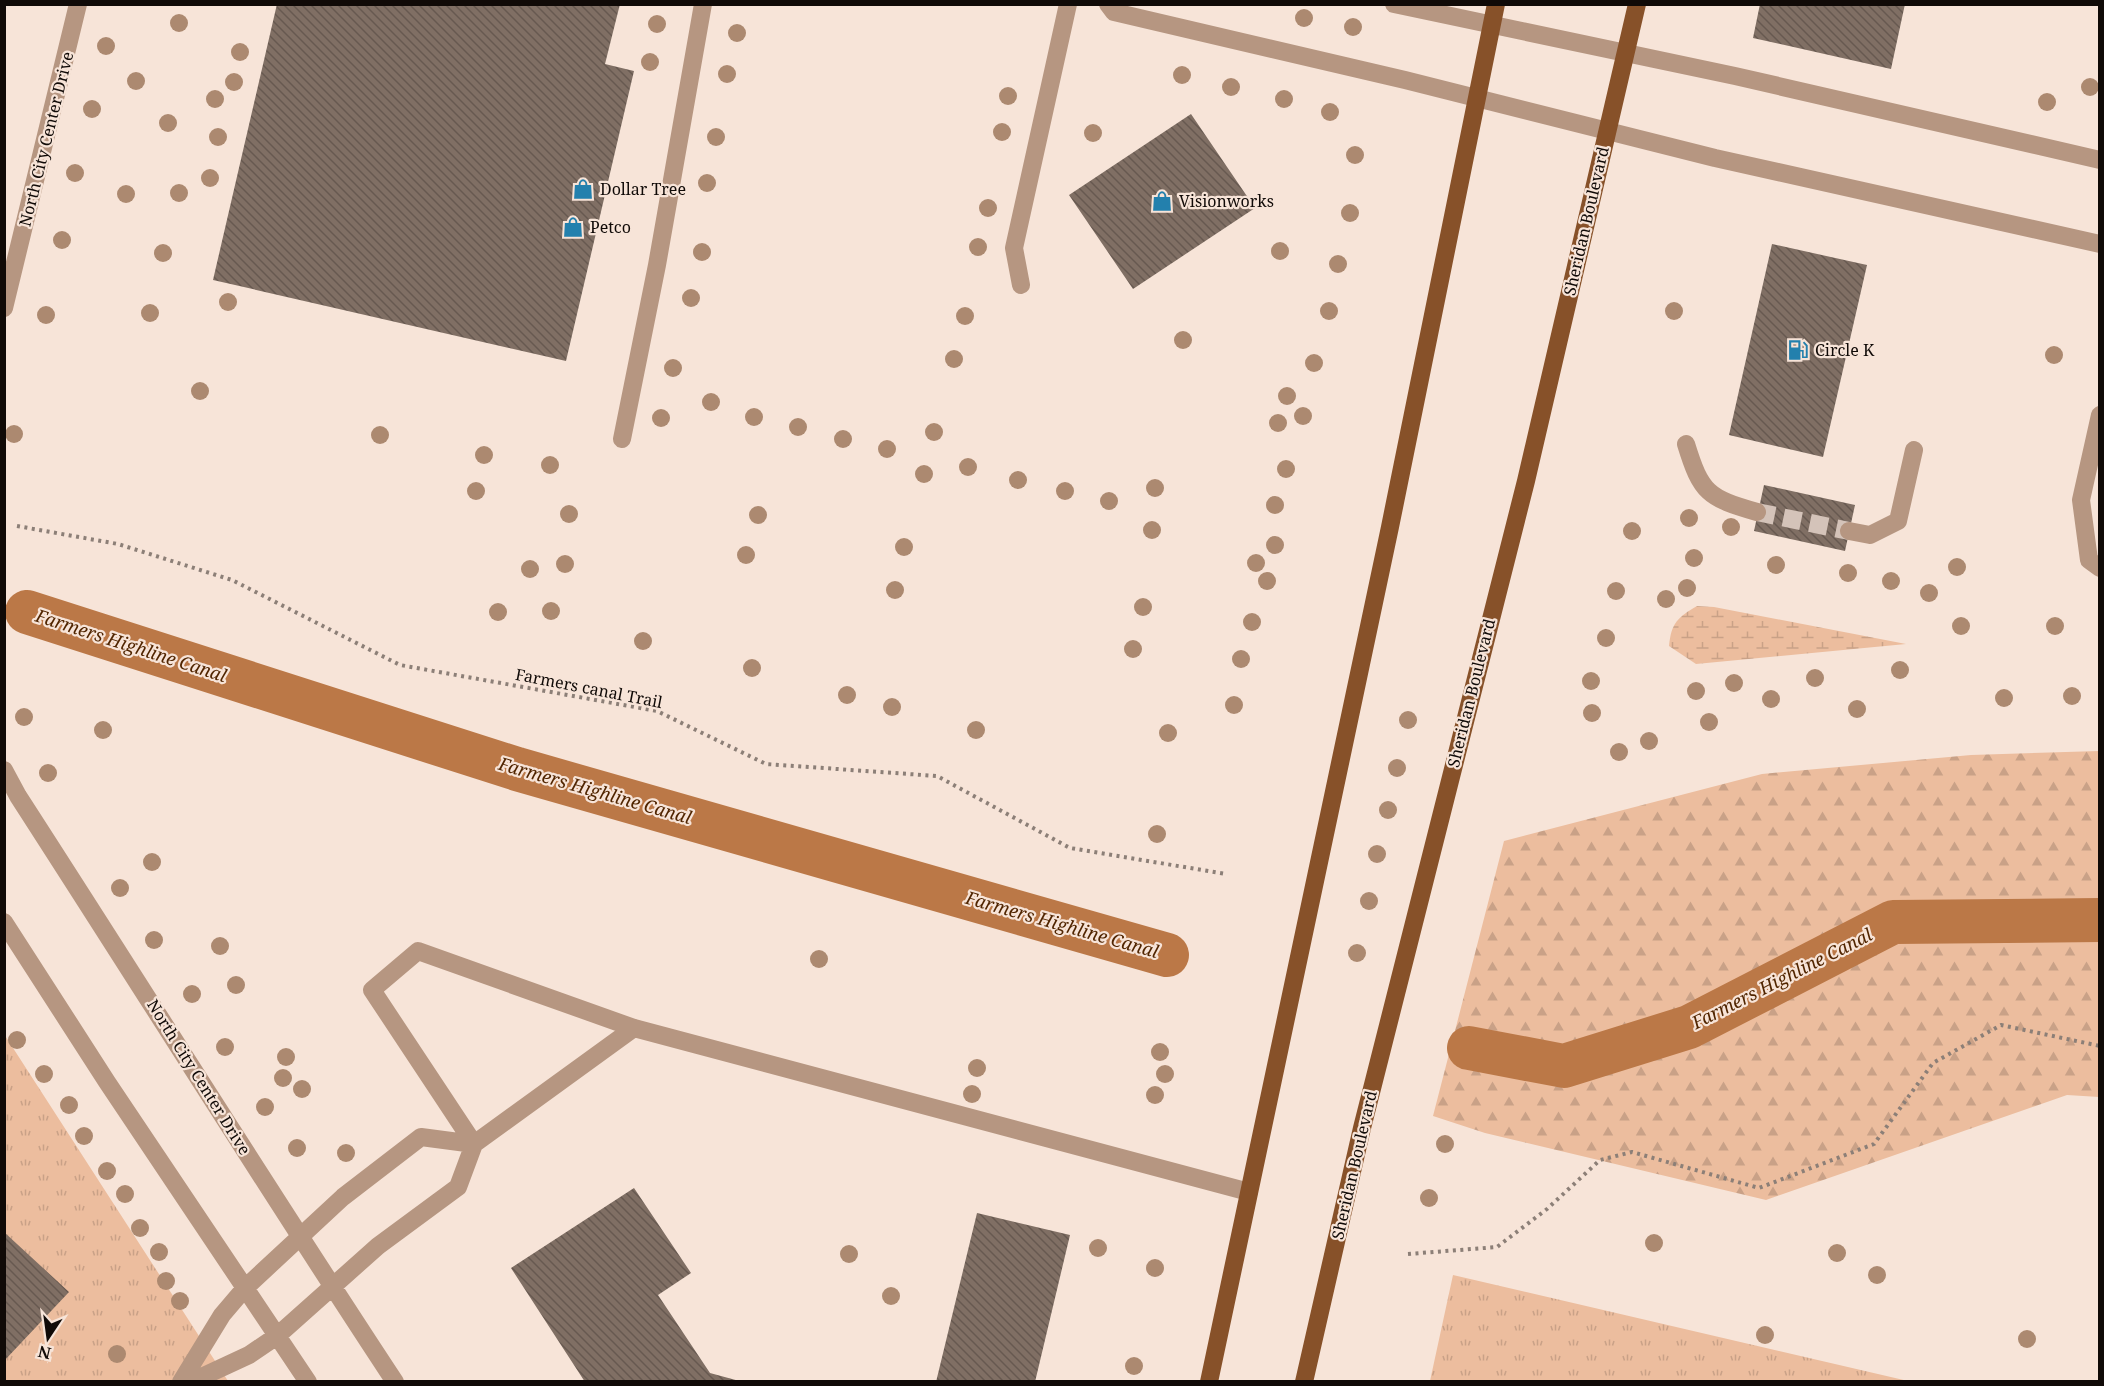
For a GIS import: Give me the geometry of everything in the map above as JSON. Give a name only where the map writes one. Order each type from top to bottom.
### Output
[{"type":"main road","points":[[1209,1382],[1496,4]]},
{"type":"main road","name":"Sheridan Boulevard","points":[[1304,1382],[1362,1128],[1526,481],[1637,4]]},
{"type":"street","name":"North City Center Drive","points":[[4,308],[78,4]]},
{"type":"street","points":[[622,439],[657,265],[703,4]]},
{"type":"street","points":[[1021,285],[1014,248],[1068,4]]},
{"type":"street","points":[[1108,4],[1114,12],[1608,130],[1715,158],[2100,244]]},
{"type":"street","points":[[1394,4],[1626,53],[2100,160]]},
{"type":"street","points":[[2100,415],[2081,500],[2089,560],[2100,568]]},
{"type":"street","points":[[1686,444],[1697,479],[1722,502],[1757,512]]},
{"type":"street","points":[[1849,531],[1870,535],[1898,521],[1914,450]]},
{"type":"street","name":"North City Center Drive","points":[[4,770],[18,796],[199,1076],[299,1237],[395,1382]]},
{"type":"street","points":[[4,922],[107,1082],[308,1382]]},
{"type":"street","points":[[474,1144],[372,990],[418,951],[634,1028],[1249,1192]]},
{"type":"street","points":[[191,1382],[249,1355],[277,1336],[378,1246],[458,1187],[474,1144],[634,1028]]},
{"type":"street","points":[[181,1382],[222,1315],[245,1288],[344,1197],[421,1137],[474,1144]]},
{"type":"path","name":"Farmers canal Trail","points":[[17,526],[118,544],[232,580],[400,665],[657,711],[766,764],[937,776],[1070,848],[1226,874]]},
{"type":"path","points":[[1408,1254],[1497,1247],[1547,1209],[1600,1160],[1632,1152],[1759,1188],[1874,1144],[1933,1063],[2001,1025],[2100,1046]]},
{"type":"green space","points":[[1697,606],[1714,607],[1906,644],[1696,664],[1669,646],[1674,626],[1685,614]]},
{"type":"green space","points":[[2099,751],[2099,1097],[2067,1095],[1766,1200],[1485,1133],[1433,1116],[1504,841],[1762,774],[1971,755]]},
{"type":"green space","points":[[4,1034],[228,1381],[5,1381]]},
{"type":"green space","points":[[1453,1275],[1908,1381],[1430,1381]]},
{"type":"building","points":[[277,4],[620,4],[605,64],[634,71],[566,361],[213,280]]},
{"type":"building","points":[[1760,4],[1905,4],[1891,69],[1753,38]]},
{"type":"building","name":"Visionworks","points":[[1191,114],[1255,208],[1133,289],[1069,195]]},
{"type":"building","name":"Circle K","points":[[1772,244],[1867,265],[1823,457],[1729,435]]},
{"type":"building","points":[[1764,485],[1855,505],[1845,551],[1754,531]]},
{"type":"building","points":[[634,1188],[691,1273],[658,1295],[710,1373],[743,1382],[585,1382],[511,1268]]},
{"type":"building","points":[[977,1213],[1070,1235],[1035,1382],[936,1382]]},
{"type":"building","points":[[4,1232],[69,1292],[4,1361]]},
{"type":"waterway","name":"Farmers Highline Canal","points":[[27,612],[517,769],[1167,955]]},
{"type":"waterway","name":"Farmers Highline Canal","points":[[1469,1048],[1564,1066],[1689,1027],[1893,922],[2100,920]]},
{"type":"tunnel","points":[[1757,512],[1849,531]]},
{"type":"place","name":"Dollar Tree","points":[[583,189]]},
{"type":"place","name":"Visionworks","points":[[1162,201]]},
{"type":"place","name":"Petco","points":[[573,227]]},
{"type":"place","name":"Circle K","points":[[1798,350]]}]
